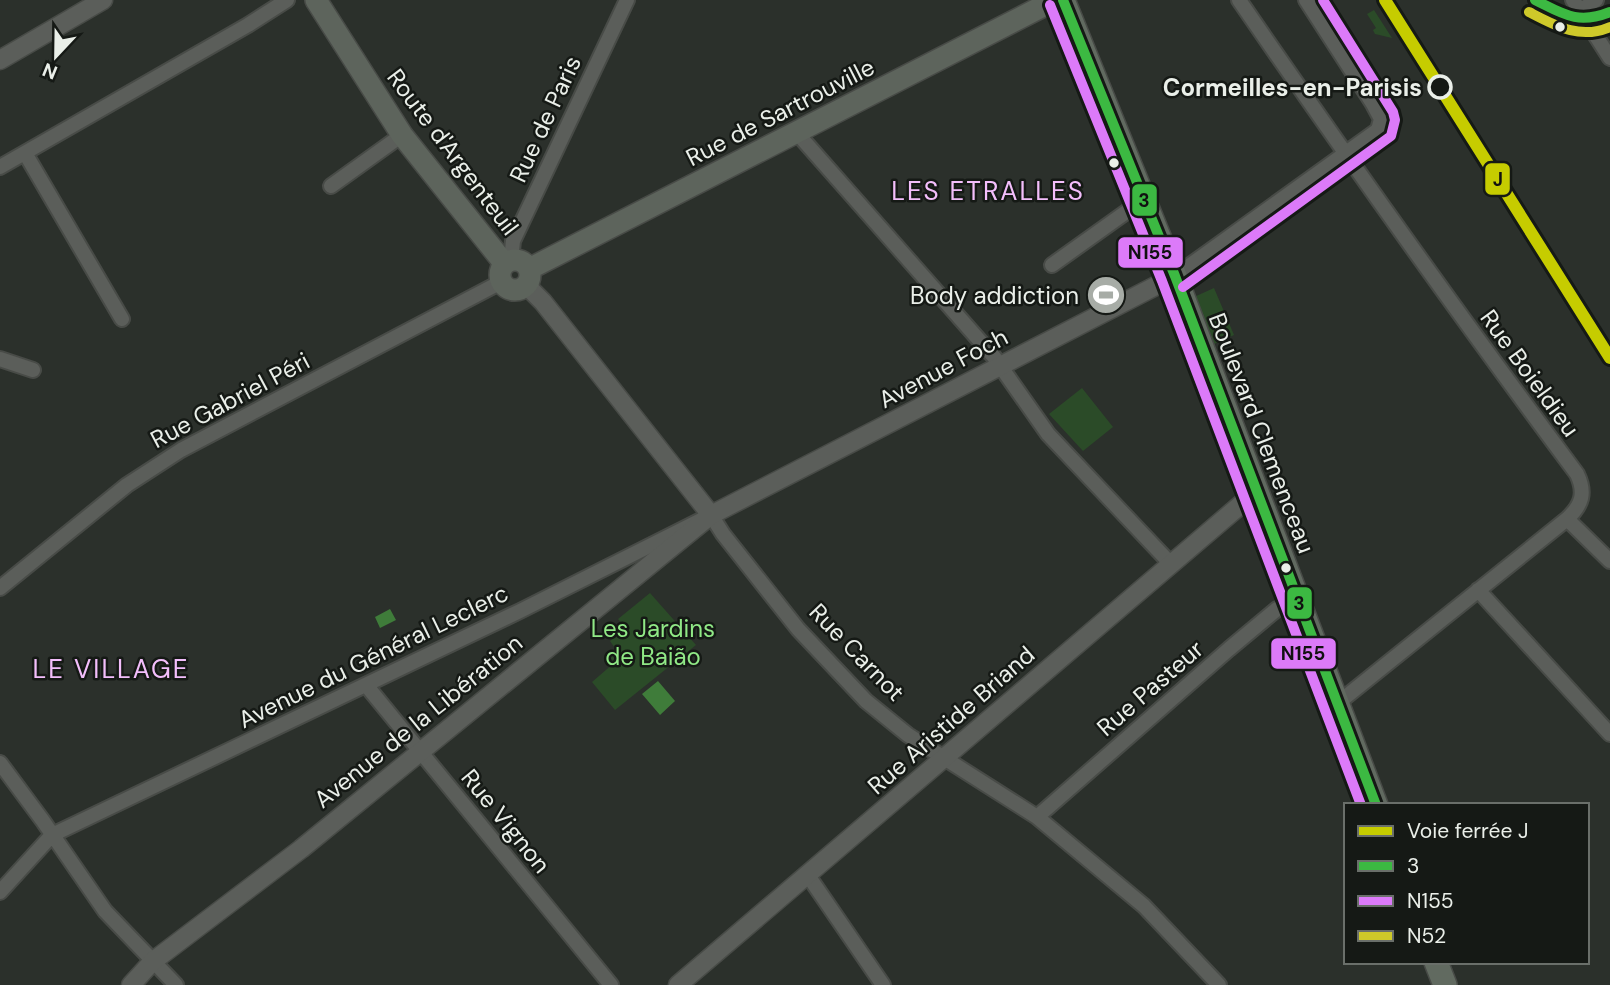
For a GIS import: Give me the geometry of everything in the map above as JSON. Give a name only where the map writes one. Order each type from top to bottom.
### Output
[{"type":"main road","name":"Route d'Argenteuil","points":[[316,0],[402,135],[514,272]]},
{"type":"main road","name":"Rue de Sartrouville","points":[[514,272],[797,133],[1055,0]]},
{"type":"main road","name":"Boulevard Clemenceau","points":[[1063,0],[1175,276],[1375,803]]},
{"type":"main road","points":[[1437,964],[1445,985]]},
{"type":"street","points":[[0,60],[103,0]]},
{"type":"street","points":[[0,167],[287,0]]},
{"type":"street","name":"Rue de Paris","points":[[514,272],[513,241],[627,0]]},
{"type":"street","name":"Rue Boieldieu","points":[[1240,0],[1344,154],[1581,483],[1582,498],[1567,519],[1338,703]]},
{"type":"street","name":"Avenue Foch","points":[[711,515],[1175,276],[1378,130],[1381,119],[1373,104],[1306,0]]},
{"type":"street","points":[[1596,0],[1577,6],[1610,58]]},
{"type":"street","points":[[797,133],[995,358],[1048,434],[1171,564]]},
{"type":"street","points":[[331,187],[402,135]]},
{"type":"street","points":[[25,153],[122,320]]},
{"type":"street","points":[[1052,265],[1143,200]]},
{"type":"street","name":"Rue Carnot","points":[[514,272],[542,302],[798,629],[852,687],[891,722],[1037,817],[1144,906],[1219,985]]},
{"type":"street","name":"Rue Gabriel Péri","points":[[0,589],[127,485],[181,450],[514,272]]},
{"type":"street","points":[[0,359],[33,370]]},
{"type":"street","name":"Rue Aristide Briand","points":[[678,985],[1245,501],[1258,495]]},
{"type":"street","name":"Avenue du Général Leclerc","points":[[52,835],[366,685],[711,515]]},
{"type":"street","name":"Avenue de la Libération","points":[[131,985],[152,962],[301,849],[711,515]]},
{"type":"street","points":[[1567,519],[1610,561]]},
{"type":"street","points":[[1478,590],[1610,734]]},
{"type":"street","name":"Rue Pasteur","points":[[1037,817],[1229,649],[1277,610],[1299,600]]},
{"type":"street","name":"Rue Vignon","points":[[366,685],[611,985]]},
{"type":"street","points":[[0,763],[105,911],[176,985]]},
{"type":"street","points":[[0,892],[52,835]]},
{"type":"street","points":[[807,874],[883,985]]},
{"type":"green space","points":[[1374,10],[1392,38],[1375,34],[1373,30],[1376,28],[1367,14]]},
{"type":"green space","points":[[1214,288],[1234,335],[1214,344],[1194,297]]},
{"type":"green space","points":[[1082,388],[1113,427],[1083,451],[1049,414]]},
{"type":"green space","name":"Les Jardins de Baião","points":[[650,593],[696,645],[615,710],[592,682],[614,663],[610,657],[617,651],[610,641],[626,628],[618,619]]},
{"type":"shaded area","points":[[390,609],[396,620],[380,628],[375,617]]},
{"type":"shaded area","points":[[658,681],[675,701],[660,715],[642,694]]},
{"type":"rail line","name":"J","points":[[1385,0],[1610,358]]},
{"type":"transit line","name":"3","points":[[1063,0],[1175,276],[1375,803]]},
{"type":"transit line","name":"N155","points":[[1183,287],[1391,136],[1395,120],[1393,112],[1323,0]]},
{"type":"transit line","name":"3","points":[[1535,0],[1580,18],[1610,12]]},
{"type":"transit line","name":"N155","points":[[1050,5],[1162,281],[1360,803]]},
{"type":"transit line","name":"N52","points":[[1529,12],[1578,32],[1599,31],[1610,27]]},
{"type":"place","name":"Cormeilles-en-Parisis","points":[[1440,87]]},
{"type":"place","name":"Body addiction","points":[[1106,295]]},
{"type":"district","name":"LES ETRALLES","points":[[988,191]]},
{"type":"district","name":"LE VILLAGE","points":[[111,669]]}]
